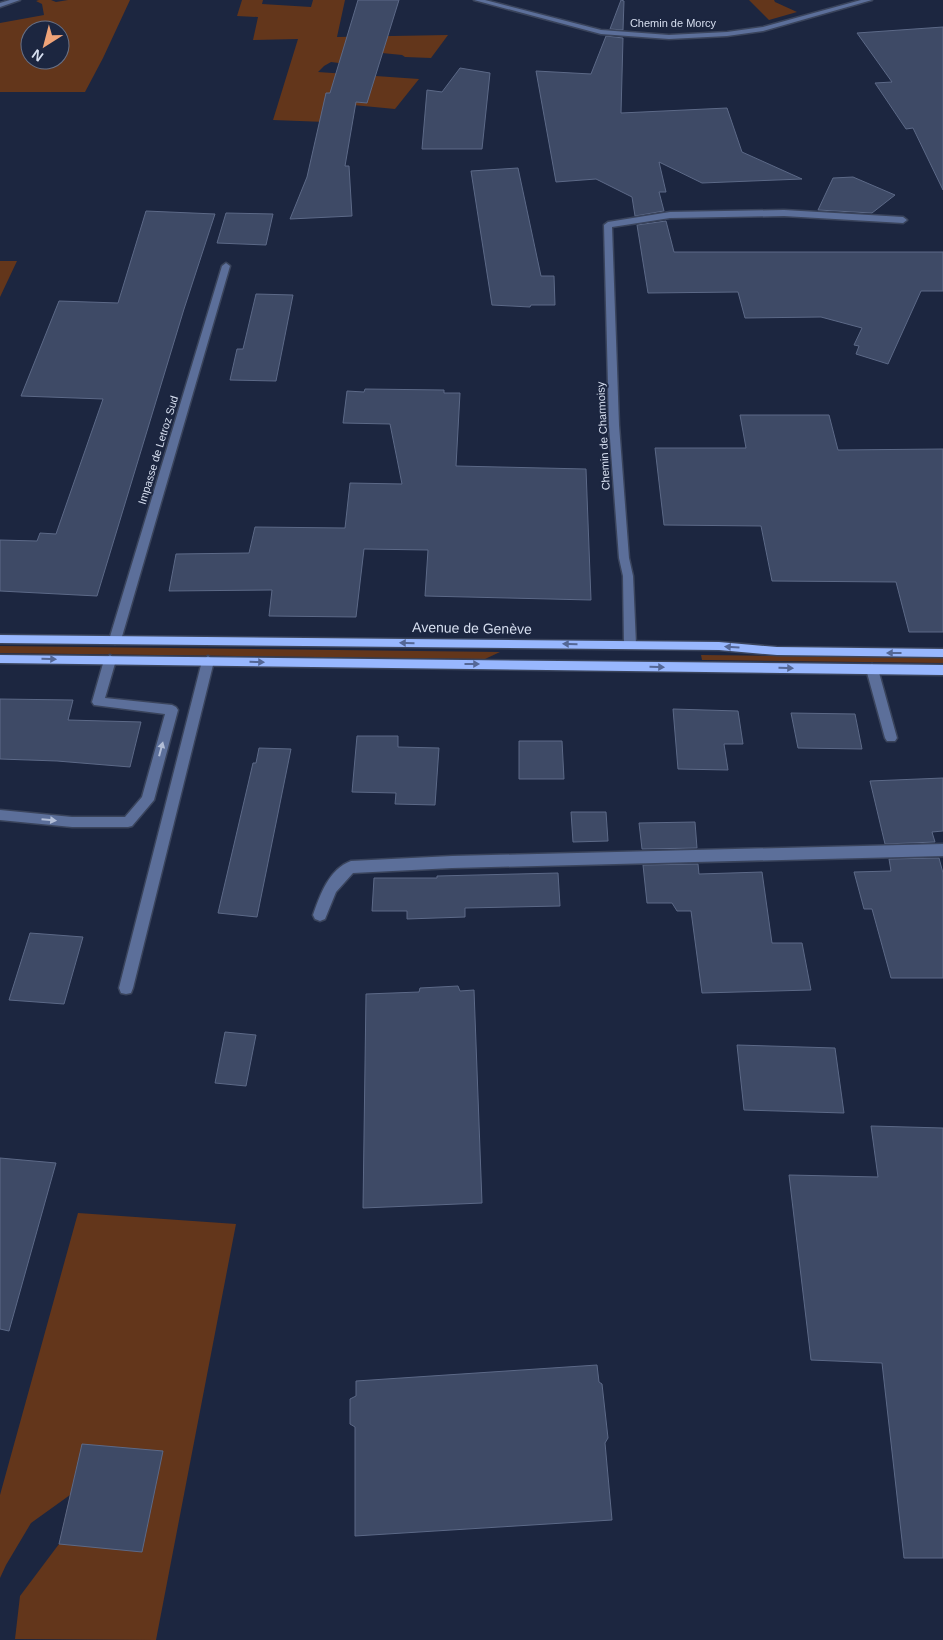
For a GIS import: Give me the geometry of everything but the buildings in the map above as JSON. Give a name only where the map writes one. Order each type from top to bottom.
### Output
[{"type":"main road","name":"Avenue de Genève","points":[[0,639],[719,646],[786,651],[943,653]]},
{"type":"main road","points":[[629,666],[630,645]]},
{"type":"main road","points":[[0,659],[943,670]]},
{"type":"street","points":[[0,5],[18,0]]},
{"type":"street","name":"Chemin de Morcy","points":[[477,0],[600,32],[669,37],[727,34],[763,29],[869,0]]},
{"type":"street","name":"Chemin de Charmoisy","points":[[630,645],[628,576],[624,558],[614,425],[608,225],[670,215],[774,213],[903,220]]},
{"type":"street","name":"Impasse de Letroz Sud","points":[[115,640],[226,266]]},
{"type":"street","points":[[0,815],[72,822],[128,822],[148,800],[172,710],[98,702],[110,660]]},
{"type":"street","points":[[126,988],[208,662]]},
{"type":"street","points":[[872,669],[891,738]]},
{"type":"street","points":[[320,915],[327,892],[340,874],[351,867],[482,861],[943,850]]},
{"type":"shaded area","points":[[130,0],[85,92],[0,92],[0,23],[44,15],[42,4],[36,1]]},
{"type":"shaded area","points":[[242,0],[263,0],[262,4],[311,7],[313,0],[345,0],[337,37],[448,35],[431,58],[405,57],[382,53],[339,63],[331,62],[318,72],[419,79],[395,109],[353,105],[352,123],[273,120],[298,39],[253,40],[258,17],[237,16]]},
{"type":"shaded area","points":[[749,0],[774,0],[797,12],[769,20]]},
{"type":"shaded area","points":[[0,261],[17,261],[0,297]]},
{"type":"shaded area","points":[[0,646],[500,652],[485,659],[0,653]]},
{"type":"shaded area","points":[[701,655],[943,658],[943,663],[702,660]]},
{"type":"shaded area","points":[[78,1213],[236,1224],[156,1640],[15,1639],[20,1596],[59,1544],[70,1495],[31,1523],[0,1578],[0,1495]]}]
